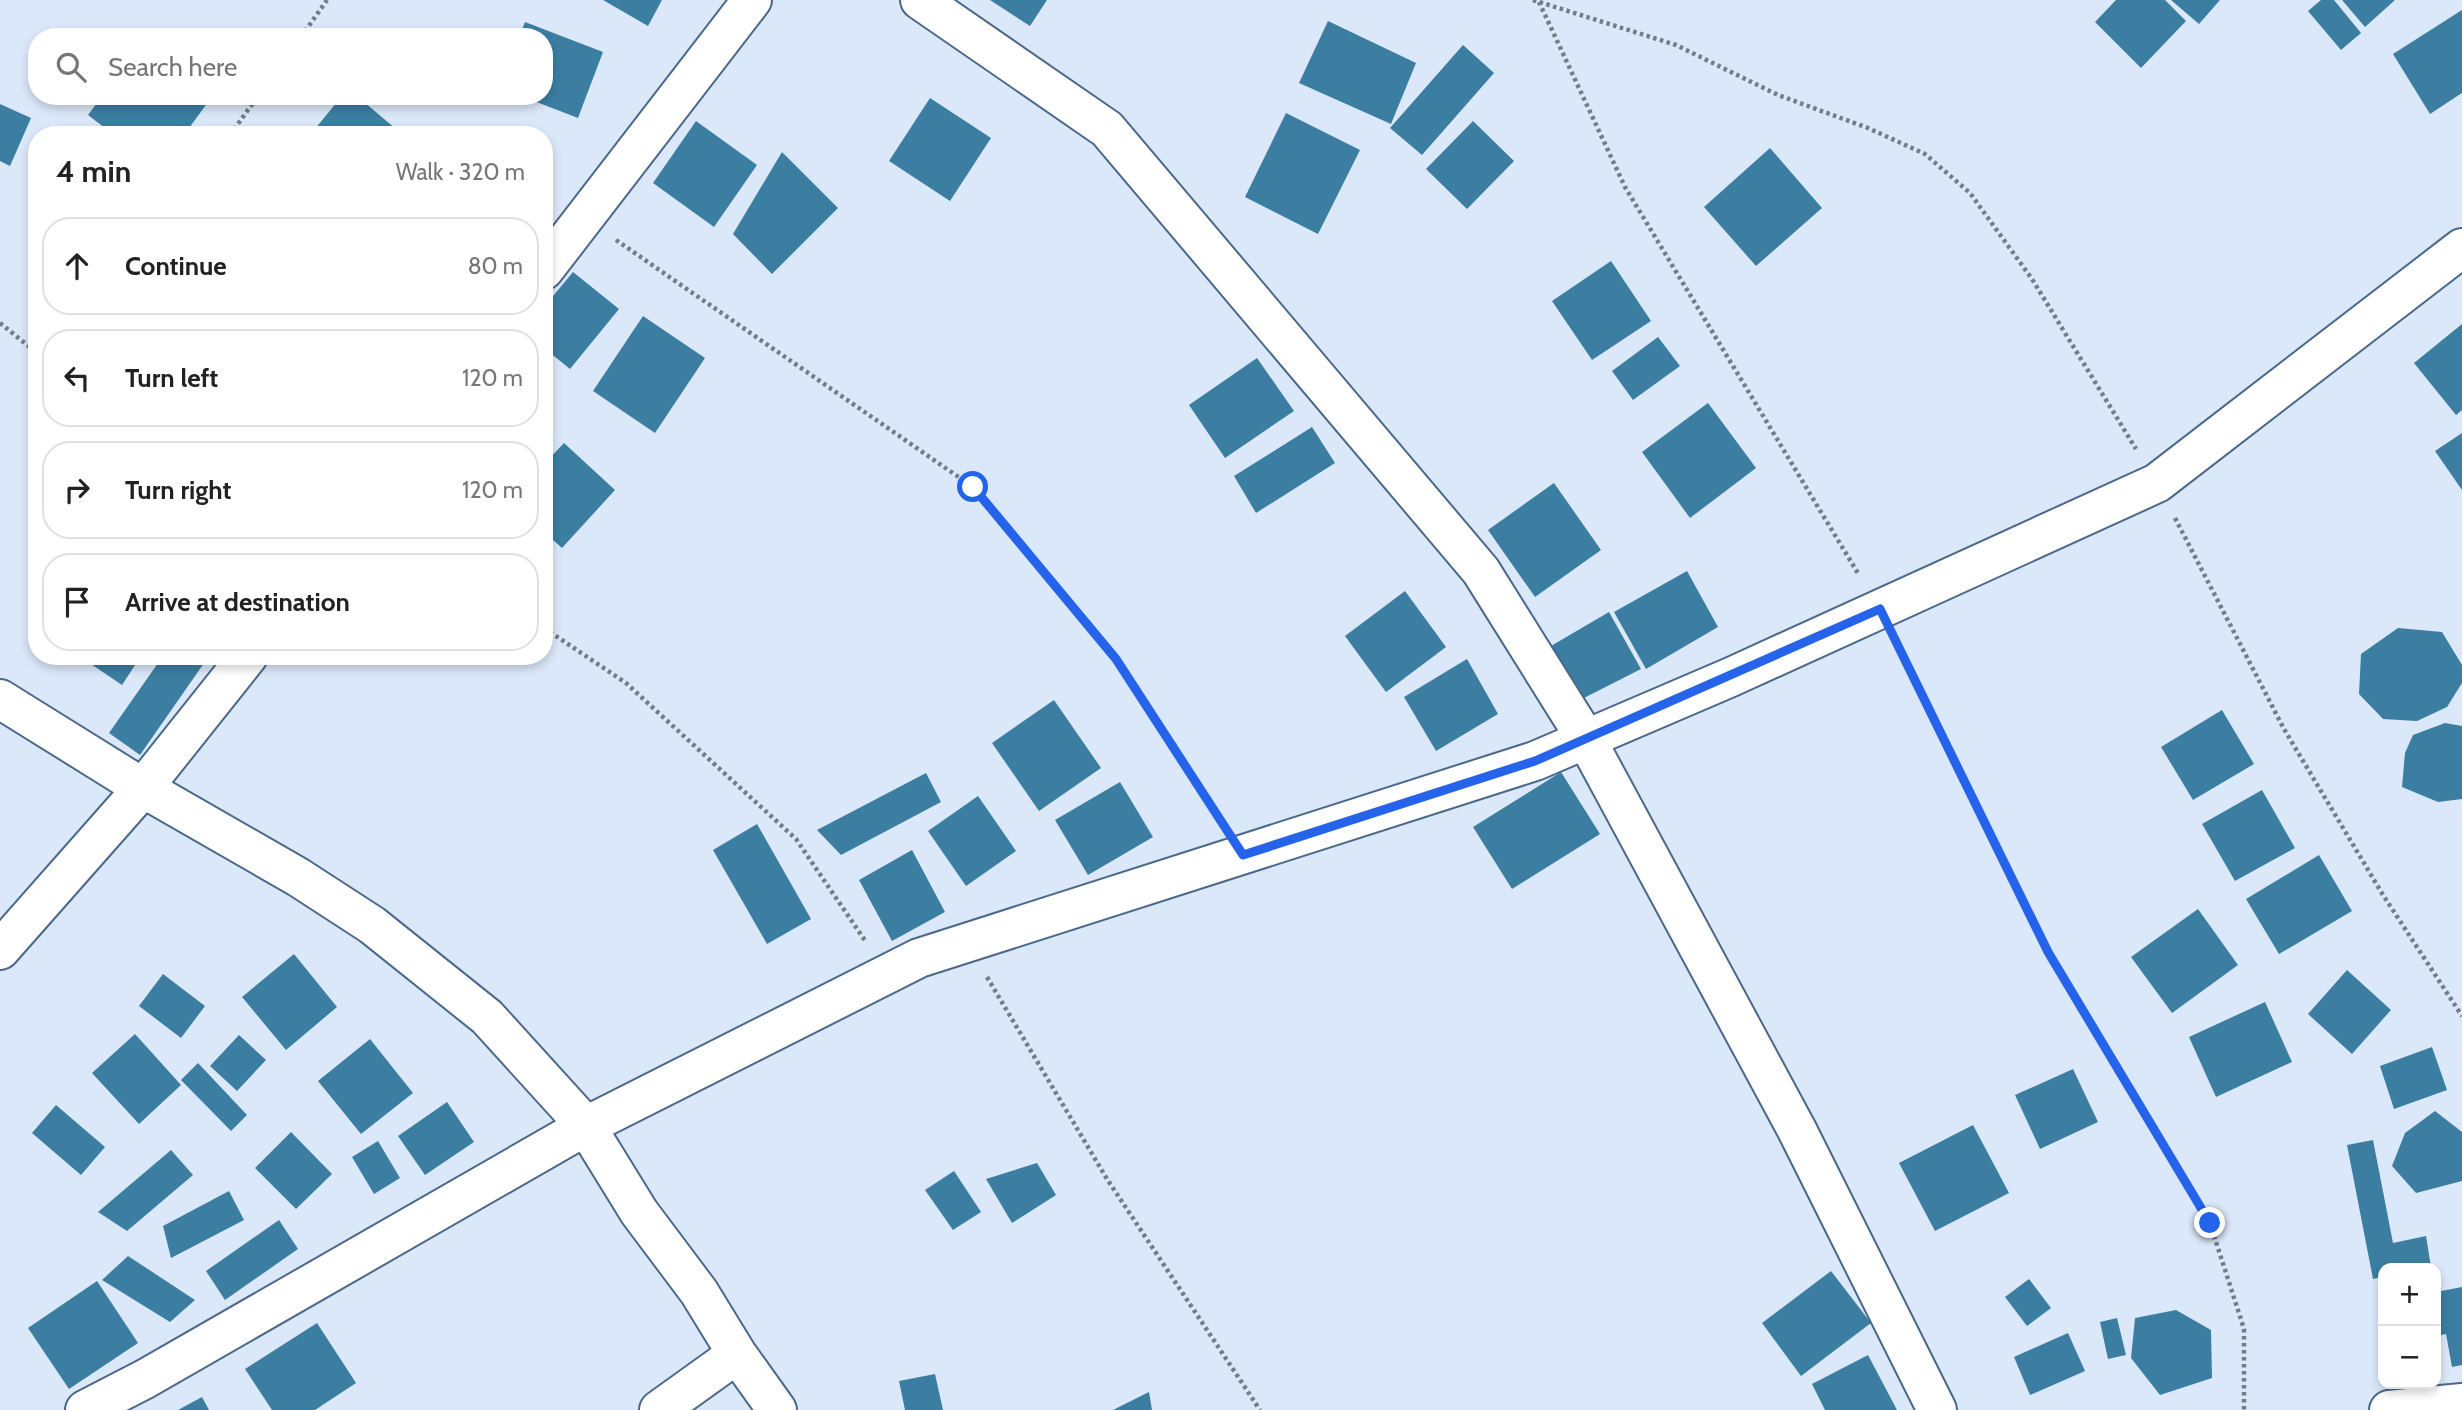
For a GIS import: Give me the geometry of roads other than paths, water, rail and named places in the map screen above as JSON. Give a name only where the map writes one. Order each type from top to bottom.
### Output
[{"type":"street","points":[[553,258],[751,0]]},
{"type":"street","points":[[920,0],[1107,129],[1481,571],[1586,739],[1797,1130],[1937,1410]]},
{"type":"street","points":[[85,1410],[169,1365],[586,1126],[919,958],[1535,761],[2157,483],[2462,248]]},
{"type":"street","points":[[0,950],[143,788],[241,665]]},
{"type":"street","points":[[0,699],[143,788],[298,877],[372,925],[487,1017],[586,1126],[639,1212],[699,1292],[737,1354],[777,1410]]},
{"type":"street","points":[[659,1410],[737,1354]]},
{"type":"street","points":[[2389,1410],[2462,1403]]}]
